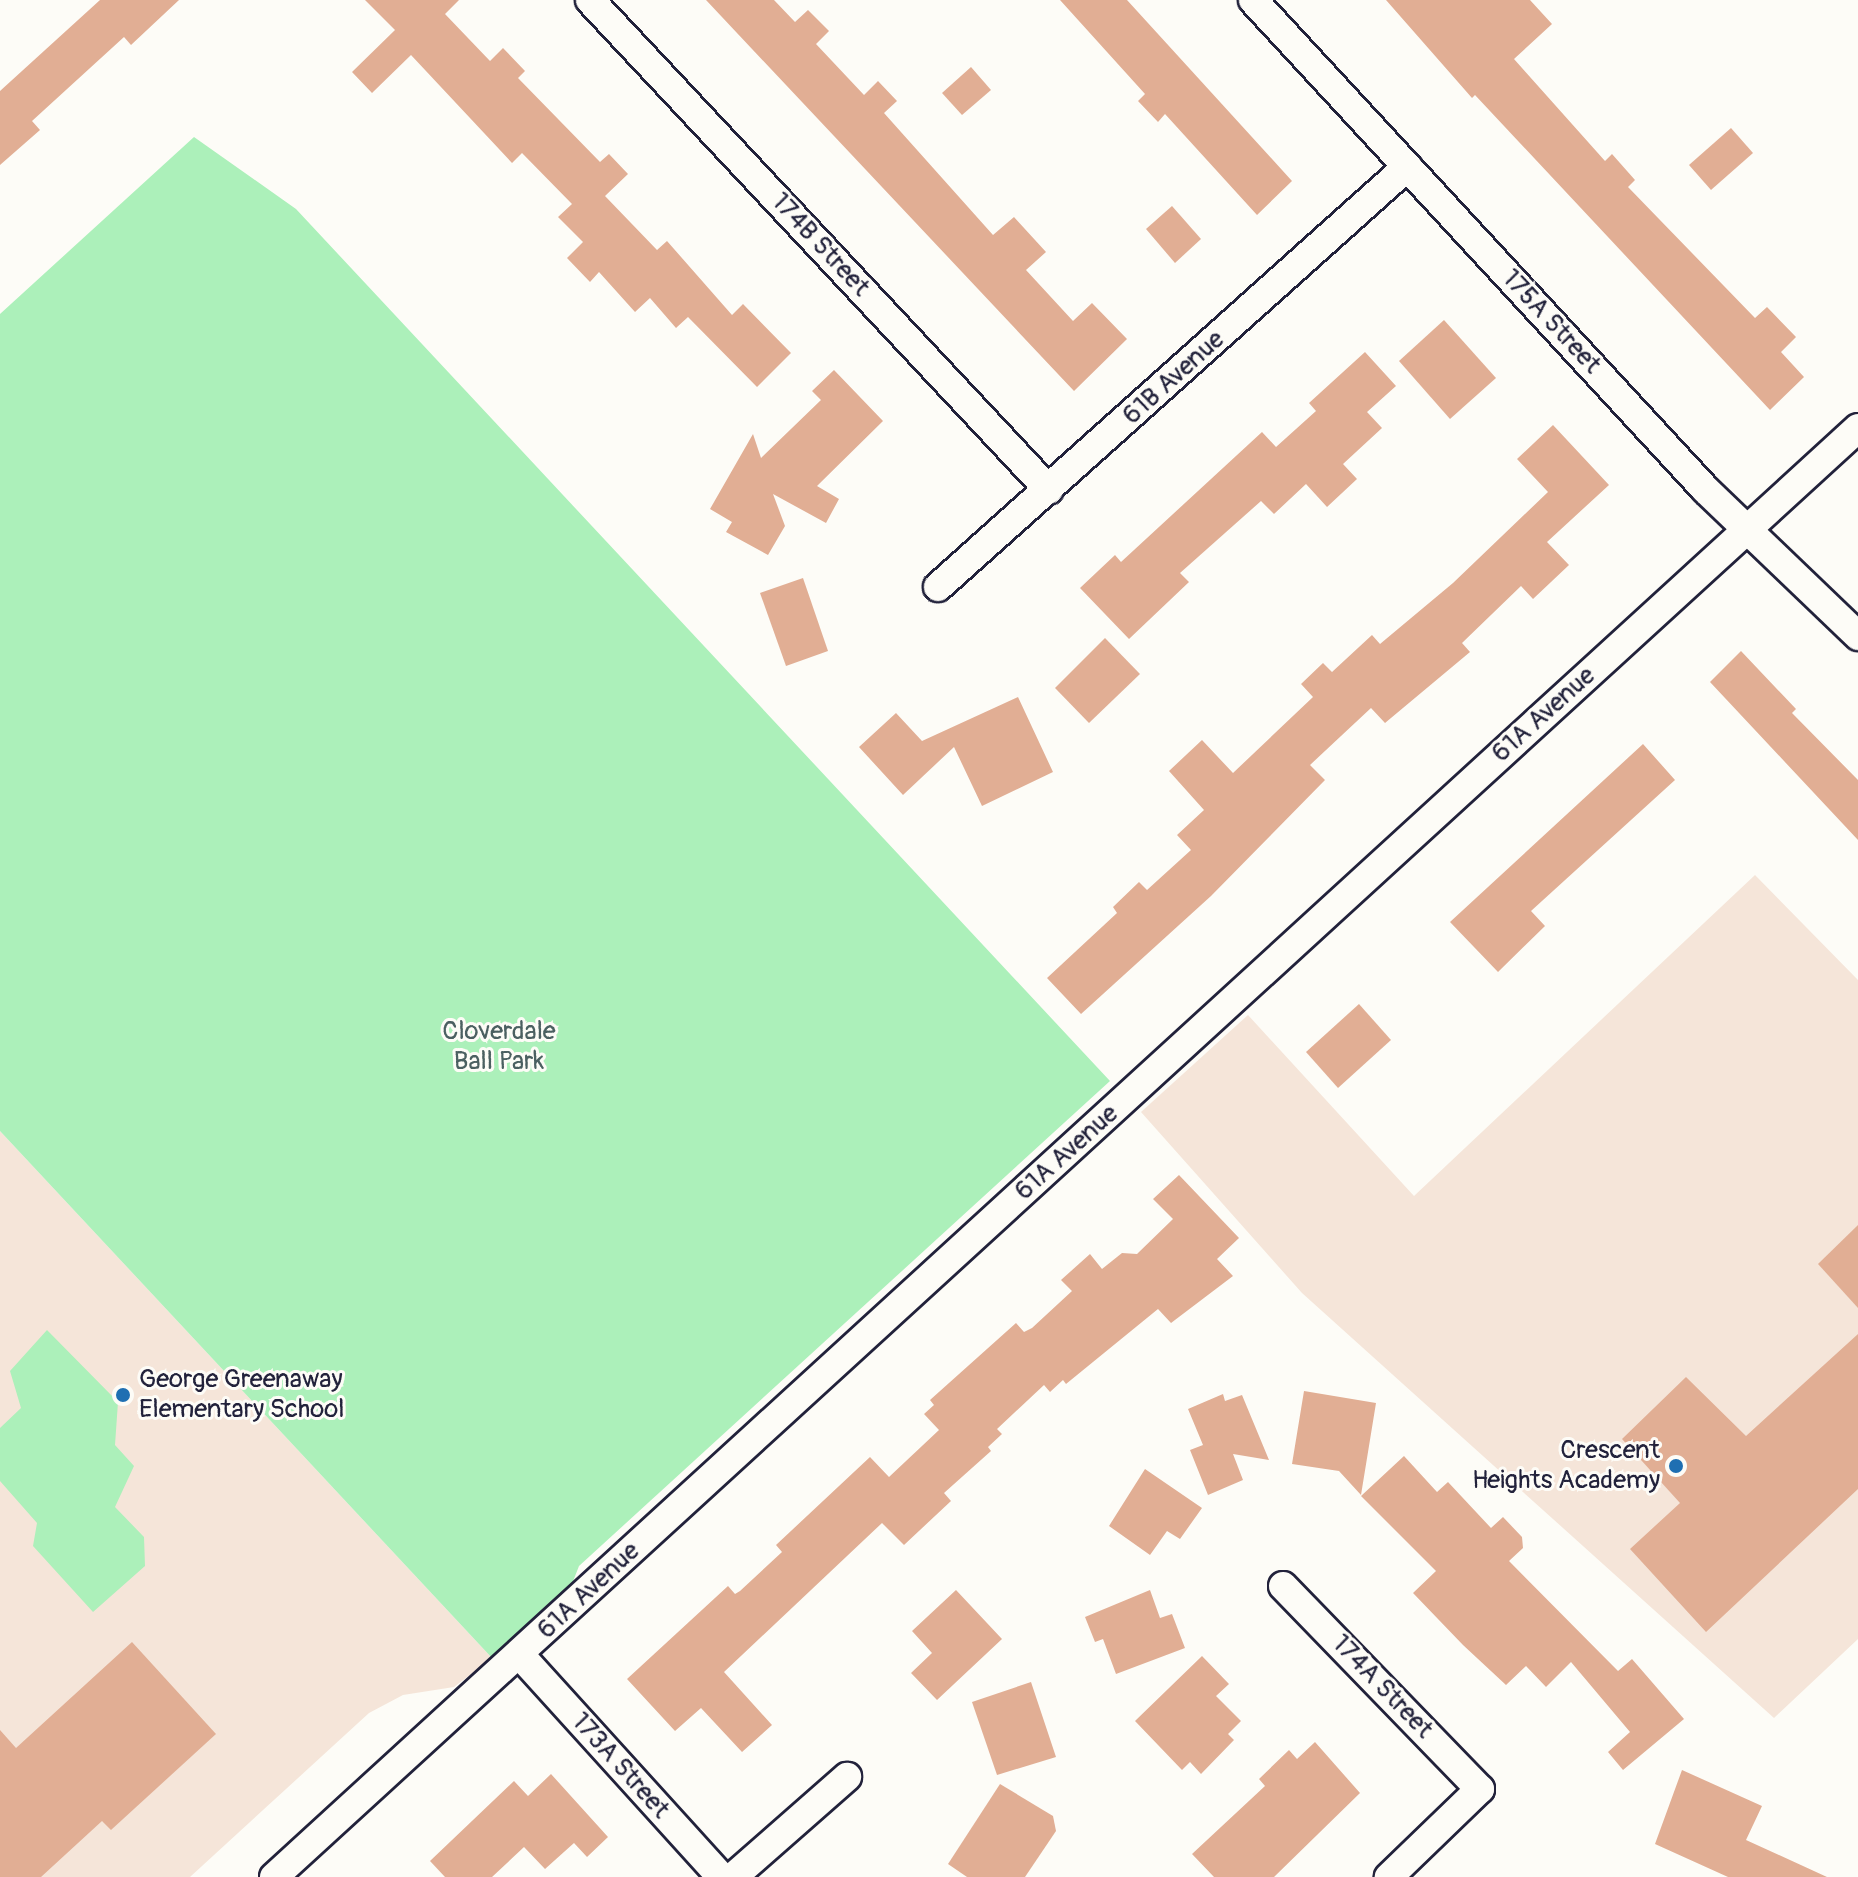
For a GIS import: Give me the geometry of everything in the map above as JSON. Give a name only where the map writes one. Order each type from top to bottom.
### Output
[{"type":"street","name":"174B Street","points":[[590,0],[1049,490]]},
{"type":"street","name":"175A Street","points":[[1253,0],[1748,529],[1858,636]]},
{"type":"street","name":"61B Avenue","points":[[938,587],[1407,167]]},
{"type":"street","name":"61A Avenue","points":[[274,1877],[1858,428]]},
{"type":"street","name":"174A Street","points":[[1283,1586],[1480,1789],[1389,1877]]},
{"type":"street","name":"173A Street","points":[[520,1655],[721,1877]]},
{"type":"street","points":[[733,1877],[847,1777]]},
{"type":"shaded area","name":"Crescent Heights Academy","points":[[1755,875],[1858,980],[1858,1639],[1774,1718],[1302,1293],[1141,1112],[1248,1015],[1414,1196]]},
{"type":"shaded area","name":"George Greenaway Elementary School","points":[[0,1131],[492,1658],[454,1687],[403,1695],[369,1713],[190,1877],[0,1877]]},
{"type":"green space","name":"Cloverdale Ball Park","points":[[194,137],[296,209],[1110,1081],[579,1566],[572,1584],[492,1658],[0,1131],[0,314]]},
{"type":"green space","points":[[47,1330],[118,1402],[115,1445],[134,1466],[115,1507],[144,1537],[145,1566],[93,1612],[33,1546],[37,1523],[0,1481],[0,1428],[21,1408],[10,1371]]},
{"type":"building","points":[[100,0],[179,0],[131,45],[124,37],[32,121],[40,130],[0,165],[0,91]]},
{"type":"building","points":[[365,0],[459,0],[445,14],[490,61],[503,48],[525,71],[518,78],[600,162],[609,154],[628,174],[605,196],[657,250],[667,241],[732,315],[743,304],[791,353],[757,387],[688,317],[676,328],[650,298],[635,312],[599,272],[590,282],[567,258],[583,242],[558,217],[572,204],[522,153],[512,163],[411,55],[372,93],[352,72],[395,30]]},
{"type":"building","points":[[706,0],[774,0],[795,22],[808,10],[829,31],[816,44],[864,95],[878,81],[897,101],[884,113],[993,235],[1014,217],[1046,252],[1026,270],[1073,321],[1092,303],[1127,339],[1074,391]]},
{"type":"building","points":[[1060,0],[1127,0],[1292,181],[1257,215],[1165,114],[1158,122],[1138,101],[1145,94]]},
{"type":"building","points":[[1386,0],[1530,0],[1552,24],[1514,59],[1605,161],[1612,154],[1635,180],[1628,187],[1755,318],[1767,307],[1796,337],[1781,352],[1804,377],[1770,410],[1475,95],[1472,98]]},
{"type":"building","points":[[971,67],[991,90],[962,115],[942,93]]},
{"type":"building","points":[[1731,128],[1753,153],[1711,190],[1689,165]]},
{"type":"building","points":[[1172,206],[1201,239],[1175,263],[1146,229]]},
{"type":"building","points":[[1444,320],[1496,378],[1450,419],[1399,361]]},
{"type":"building","points":[[1365,352],[1396,386],[1367,412],[1382,428],[1343,464],[1357,479],[1327,507],[1306,484],[1274,514],[1261,501],[1180,573],[1189,582],[1129,639],[1080,588],[1115,555],[1121,562],[1262,432],[1276,447],[1316,411],[1309,403]]},
{"type":"building","points":[[834,370],[883,421],[817,486],[839,499],[826,523],[773,494],[785,526],[768,555],[726,532],[732,522],[710,509],[753,434],[761,458],[821,400],[812,391]]},
{"type":"building","points":[[1553,425],[1609,485],[1547,542],[1569,565],[1533,599],[1521,586],[1462,643],[1470,652],[1385,723],[1371,708],[1310,765],[1325,780],[1211,896],[1081,1014],[1047,978],[1117,913],[1113,907],[1139,882],[1147,890],[1191,850],[1177,835],[1204,810],[1169,771],[1202,740],[1233,773],[1313,697],[1301,684],[1323,663],[1332,672],[1372,635],[1380,644],[1453,583],[1548,492],[1517,459]]},
{"type":"building","points":[[803,578],[828,651],[786,666],[760,593]]},
{"type":"building","points":[[1105,638],[1140,674],[1089,723],[1055,688]]},
{"type":"building","points":[[1741,651],[1796,709],[1792,713],[1858,780],[1858,840],[1710,682]]},
{"type":"building","points":[[1018,697],[1053,772],[982,806],[954,747],[903,795],[859,747],[896,713],[922,741]]},
{"type":"building","points":[[1643,744],[1675,780],[1531,911],[1545,926],[1498,972],[1450,922]]},
{"type":"building","points":[[1359,1004],[1391,1040],[1338,1088],[1306,1052]]},
{"type":"building","points":[[1179,1175],[1239,1238],[1217,1259],[1233,1276],[1171,1323],[1158,1309],[1066,1384],[1063,1380],[1050,1392],[1044,1385],[997,1429],[1002,1434],[988,1447],[991,1451],[944,1493],[951,1501],[904,1545],[882,1523],[724,1672],[772,1725],[742,1752],[701,1708],[675,1731],[627,1679],[728,1586],[735,1594],[740,1591],[782,1552],[776,1545],[870,1457],[889,1477],[939,1430],[924,1414],[934,1405],[930,1400],[1016,1323],[1024,1332],[1032,1328],[1072,1291],[1061,1280],[1090,1254],[1102,1269],[1122,1253],[1137,1254],[1173,1219],[1153,1199]]},
{"type":"building","points":[[1858,1225],[1858,1308],[1818,1264]]},
{"type":"building","name":"Crescent Heights Academy","points":[[1858,1334],[1858,1489],[1706,1632],[1630,1549],[1680,1503],[1622,1439],[1686,1377],[1746,1436]]},
{"type":"building","points":[[1304,1391],[1376,1403],[1361,1495],[1339,1471],[1292,1464]]},
{"type":"building","points":[[1223,1394],[1225,1401],[1242,1395],[1269,1460],[1233,1454],[1243,1480],[1208,1495],[1190,1450],[1203,1445],[1188,1409]]},
{"type":"building","points":[[1404,1456],[1437,1492],[1448,1482],[1491,1528],[1503,1517],[1522,1537],[1523,1548],[1509,1561],[1618,1671],[1632,1659],[1684,1719],[1623,1770],[1608,1752],[1630,1732],[1571,1662],[1546,1687],[1526,1666],[1506,1685],[1463,1645],[1413,1593],[1436,1571],[1361,1496]]},
{"type":"building","points":[[1145,1469],[1202,1508],[1180,1539],[1167,1531],[1150,1555],[1109,1526]]},
{"type":"building","points":[[956,1590],[1002,1639],[937,1700],[911,1673],[932,1653],[912,1631]]},
{"type":"building","points":[[1150,1590],[1160,1618],[1172,1614],[1185,1648],[1116,1674],[1103,1639],[1095,1642],[1085,1617]]},
{"type":"building","points":[[132,1642],[216,1734],[111,1830],[102,1821],[41,1877],[0,1877],[0,1730],[16,1748]]},
{"type":"building","points":[[1202,1656],[1229,1684],[1216,1696],[1241,1721],[1228,1734],[1234,1740],[1201,1774],[1190,1762],[1182,1770],[1135,1721]]},
{"type":"building","points":[[1031,1682],[1056,1757],[997,1775],[972,1702]]},
{"type":"building","points":[[1315,1742],[1360,1793],[1274,1877],[1214,1877],[1192,1854],[1265,1786],[1259,1779],[1289,1750],[1297,1759]]},
{"type":"building","points":[[1682,1770],[1762,1806],[1746,1840],[1827,1877],[1728,1877],[1655,1844]]},
{"type":"building","points":[[551,1774],[608,1837],[587,1857],[574,1843],[545,1869],[524,1847],[492,1877],[445,1877],[430,1861],[514,1781],[528,1796]]},
{"type":"building","points":[[1000,1784],[1053,1816],[1056,1831],[1025,1877],[967,1877],[948,1864]]},
{"type":"place","name":"George Greenaway Elementary School","points":[[123,1395]]},
{"type":"place","name":"Crescent Heights Academy","points":[[1676,1466]]}]
